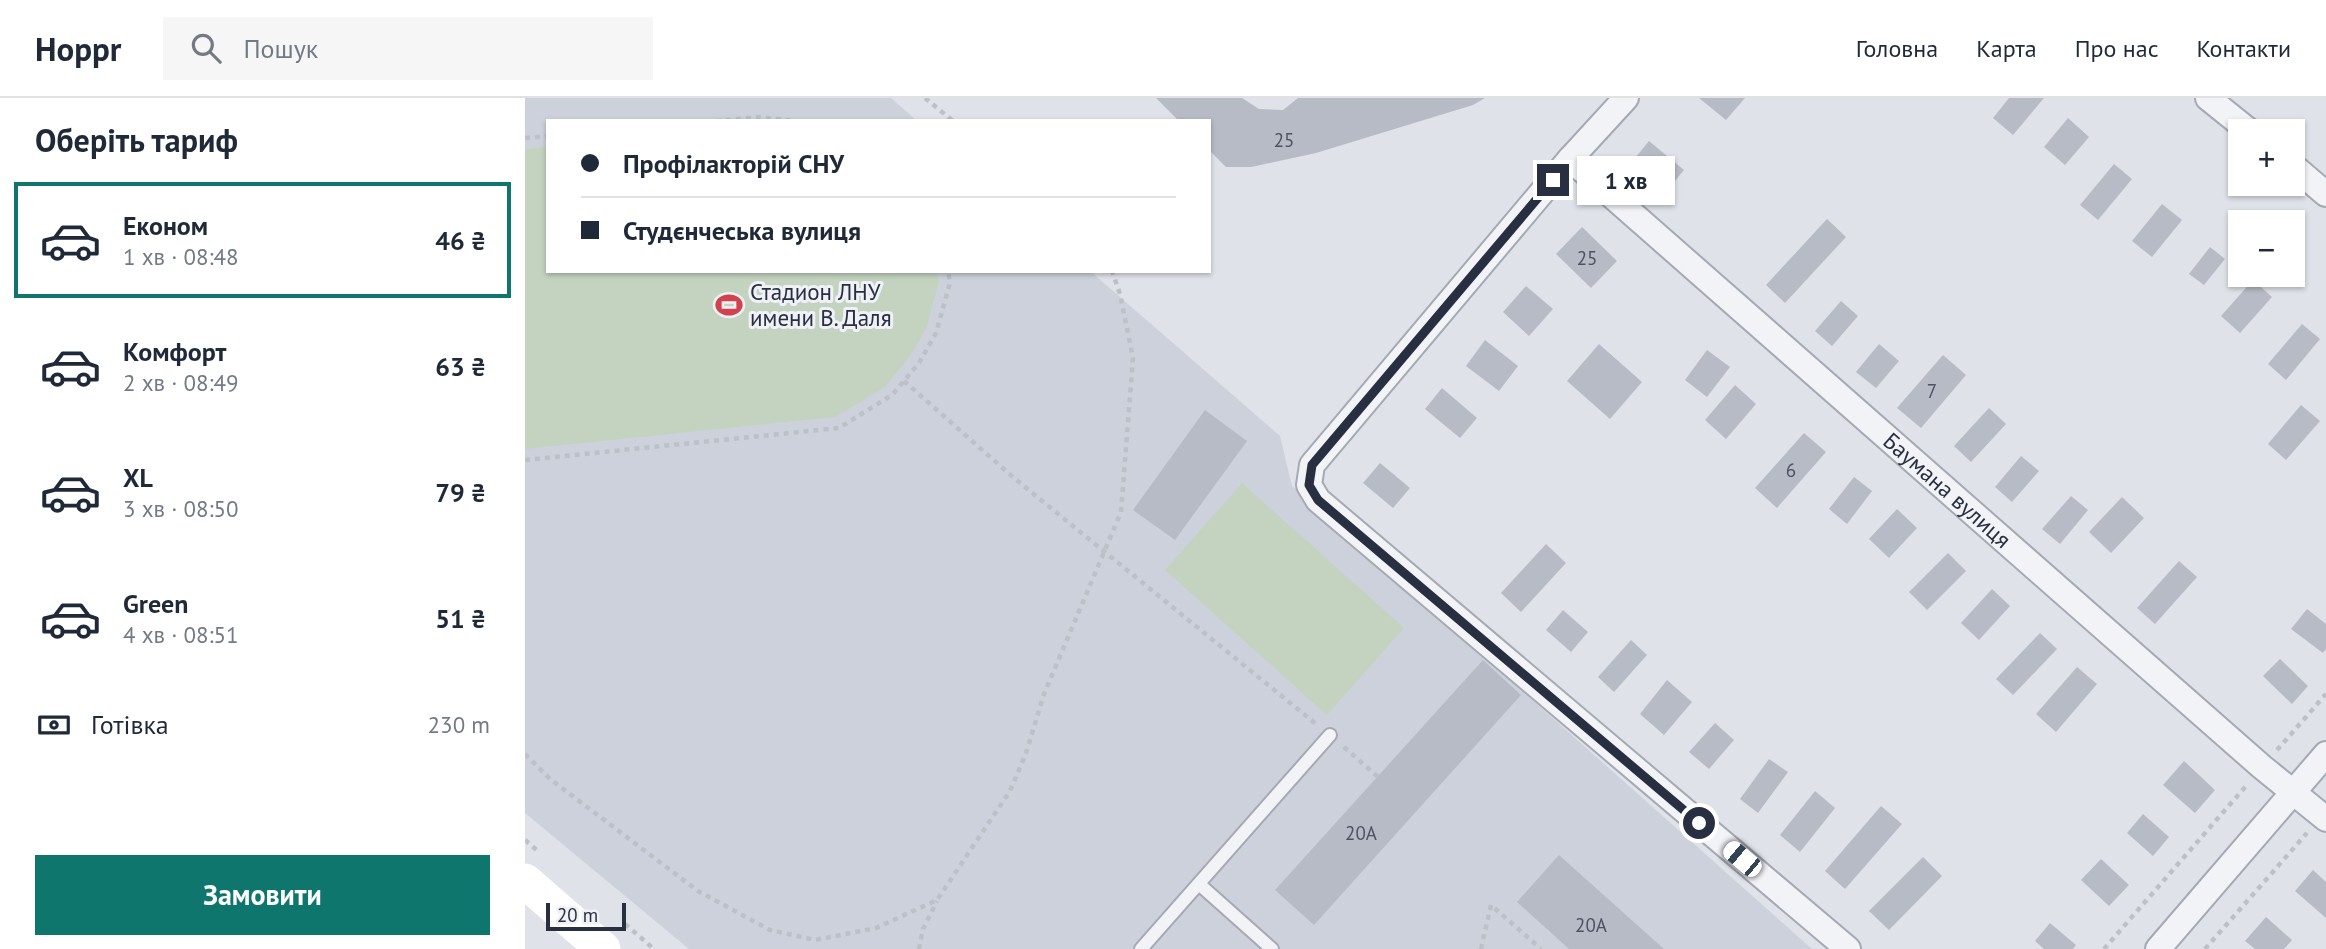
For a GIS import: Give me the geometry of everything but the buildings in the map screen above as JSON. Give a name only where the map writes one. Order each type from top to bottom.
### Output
[{"type":"main road","points":[[525,881],[603,949]]},
{"type":"street","points":[[1626,98],[1570,159],[1312,465],[1309,485],[1318,500],[1848,949]]},
{"type":"street","points":[[2208,98],[2234,119]]},
{"type":"street","name":"Баумана вулиця","points":[[1570,159],[2262,767],[2324,818]]},
{"type":"street","points":[[2305,176],[2326,194]]},
{"type":"street","points":[[2158,949],[2326,754]]},
{"type":"lane","points":[[1141,949],[1330,735]]},
{"type":"lane","points":[[1199,884],[1272,949]]},
{"type":"path","points":[[925,98],[951,119]]},
{"type":"path","points":[[738,119],[777,119]]},
{"type":"path","points":[[525,138],[546,136]]},
{"type":"path","points":[[525,460],[839,428],[893,395],[919,362],[936,333],[950,283],[948,273]]},
{"type":"path","points":[[919,949],[923,929],[937,900],[1010,791],[1026,753],[1044,694],[1121,512],[1133,358],[1120,294],[1113,273]]},
{"type":"path","points":[[904,381],[1014,478],[1378,777]]},
{"type":"path","points":[[2104,949],[2326,694]]},
{"type":"path","points":[[525,754],[550,779],[698,891],[770,930],[815,940],[876,928],[937,900]]},
{"type":"path","points":[[2206,949],[2324,818]]},
{"type":"path","points":[[1481,949],[1492,905],[1541,949]]},
{"type":"shaded area","points":[[525,98],[891,98],[915,119],[546,119],[546,273],[1092,273],[1280,436],[1292,486],[1812,949],[689,949],[525,813]]},
{"type":"green space","name":"Стадион ЛНУ имени В. Даля","points":[[546,147],[546,273],[937,273],[939,282],[926,329],[910,356],[885,387],[835,417],[525,449],[525,149]]},
{"type":"green space","points":[[1242,483],[1404,628],[1327,715],[1165,570]]},
{"type":"place","name":"Стадион ЛНУ имени В. Даля","points":[[729,305]]},
{"type":"route","points":[[1553,180],[1312,465],[1309,485],[1318,500],[1699,823]]}]
